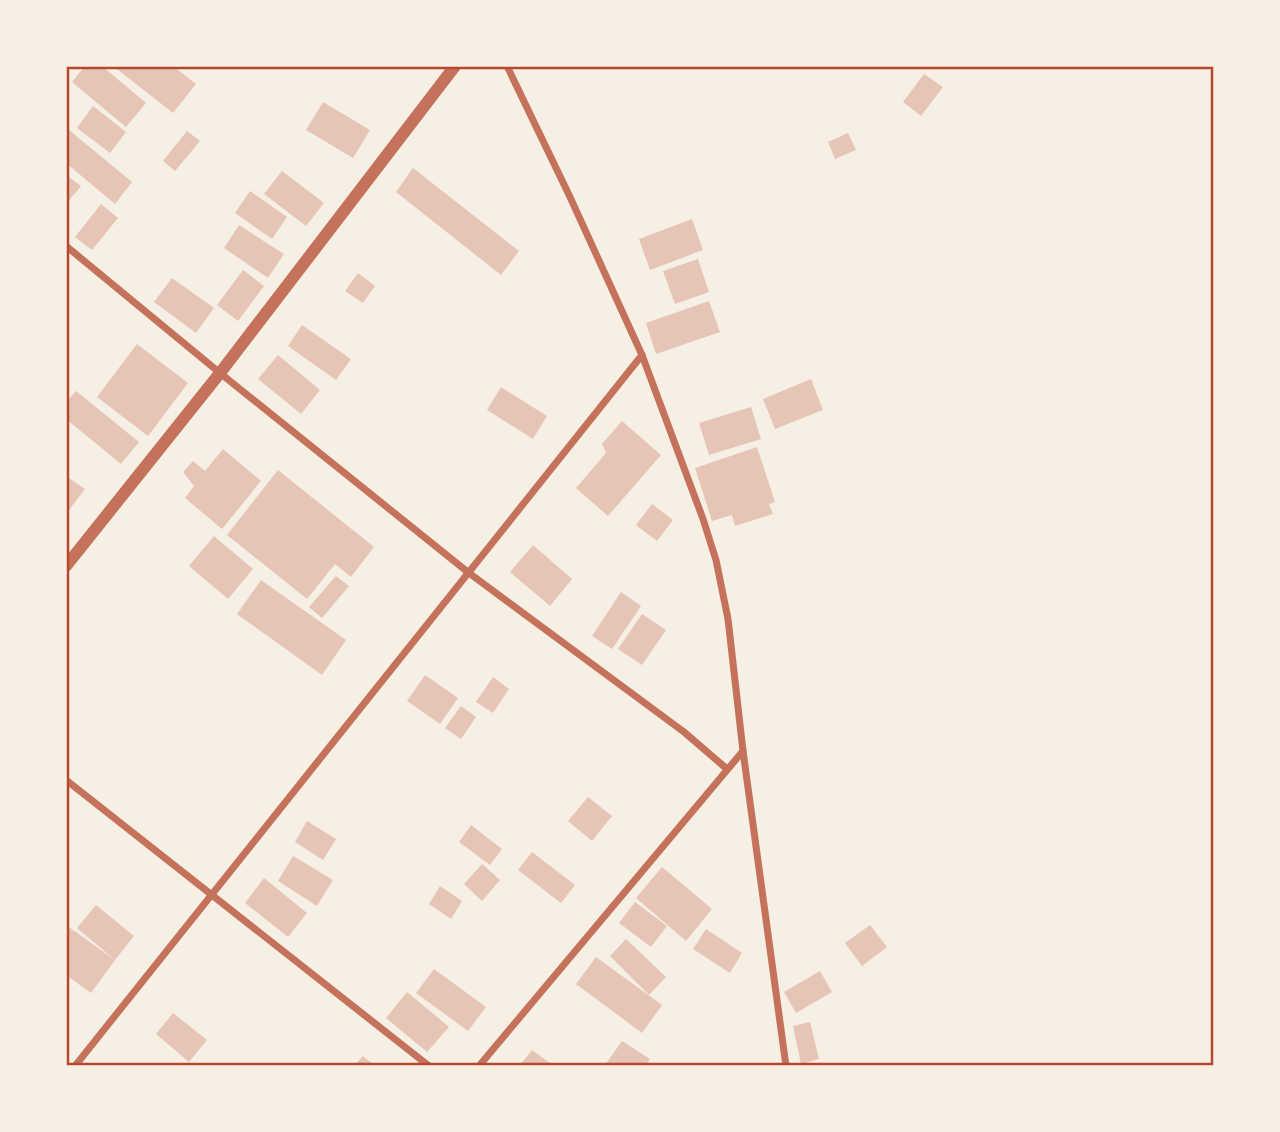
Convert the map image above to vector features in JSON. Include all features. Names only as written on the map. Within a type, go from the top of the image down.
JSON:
[{"type":"street","points":[[66,566],[220,373],[455,66]]},
{"type":"street","points":[[507,66],[642,355],[716,560],[728,619],[743,751],[786,1066]]},
{"type":"street","points":[[66,246],[469,573],[684,732],[727,769]]},
{"type":"street","points":[[75,1066],[642,355]]},
{"type":"street","points":[[479,1066],[743,751]]},
{"type":"street","points":[[66,780],[429,1066]]},
{"type":"building","points":[[85,66],[102,66],[146,103],[126,127],[72,82]]},
{"type":"building","points":[[119,66],[173,66],[196,84],[173,113],[117,69]]},
{"type":"building","points":[[924,74],[943,87],[921,116],[903,102]]},
{"type":"building","points":[[323,102],[370,130],[353,158],[306,130]]},
{"type":"building","points":[[93,106],[126,132],[110,153],[77,128]]},
{"type":"building","points":[[69,130],[132,182],[115,204],[66,163],[66,134]]},
{"type":"building","points":[[187,131],[200,141],[175,171],[163,161]]},
{"type":"building","points":[[848,133],[856,150],[835,159],[828,142]]},
{"type":"building","points":[[413,168],[519,251],[501,275],[396,192]]},
{"type":"building","points":[[282,171],[324,203],[306,226],[264,194]]},
{"type":"building","points":[[66,175],[81,186],[66,204]]},
{"type":"building","points":[[250,191],[287,217],[272,239],[235,213]]},
{"type":"building","points":[[101,204],[118,218],[92,250],[75,237]]},
{"type":"building","points":[[692,219],[703,250],[650,270],[639,239]]},
{"type":"building","points":[[239,225],[284,254],[268,278],[224,248]]},
{"type":"building","points":[[698,259],[709,292],[675,304],[663,271]]},
{"type":"building","points":[[243,270],[264,286],[238,321],[217,305]]},
{"type":"building","points":[[358,273],[375,286],[363,303],[345,291]]},
{"type":"building","points":[[172,278],[214,308],[196,333],[154,302]]},
{"type":"building","points":[[709,301],[720,332],[656,354],[646,323]]},
{"type":"building","points":[[302,325],[351,359],[336,380],[288,346]]},
{"type":"building","points":[[137,344],[188,383],[148,436],[97,397]]},
{"type":"building","points":[[278,355],[320,390],[301,414],[258,379]]},
{"type":"building","points":[[811,379],[823,410],[775,429],[763,399]]},
{"type":"building","points":[[501,387],[547,416],[533,439],[487,410]]},
{"type":"building","points":[[76,391],[139,442],[121,464],[66,419],[66,402]]},
{"type":"building","points":[[751,407],[761,439],[709,455],[699,423]]},
{"type":"building","points":[[622,421],[661,455],[608,516],[576,488],[606,453],[602,444]]},
{"type":"building","points":[[757,447],[775,502],[769,504],[773,514],[735,526],[732,515],[712,521],[695,468]]},
{"type":"building","points":[[223,449],[261,481],[222,529],[185,498],[194,486],[183,472],[193,461],[205,471]]},
{"type":"building","points":[[278,470],[374,547],[351,577],[335,564],[307,599],[227,535]]},
{"type":"building","points":[[66,476],[85,489],[66,514]]},
{"type":"building","points":[[652,504],[673,520],[657,541],[636,525]]},
{"type":"building","points":[[214,536],[253,569],[228,599],[189,566]]},
{"type":"building","points":[[533,545],[572,579],[550,606],[510,572]]},
{"type":"building","points":[[336,576],[349,586],[322,618],[309,607]]},
{"type":"building","points":[[261,580],[346,640],[322,675],[237,614]]},
{"type":"building","points":[[621,592],[641,606],[612,649],[592,636]]},
{"type":"building","points":[[642,614],[666,630],[642,665],[618,649]]},
{"type":"building","points":[[425,675],[458,698],[440,724],[407,701]]},
{"type":"building","points":[[493,677],[509,689],[493,713],[476,702]]},
{"type":"building","points":[[461,706],[476,717],[461,739],[445,728]]},
{"type":"building","points":[[588,797],[612,816],[592,841],[568,821]]},
{"type":"building","points":[[307,821],[336,839],[323,860],[295,842]]},
{"type":"building","points":[[471,825],[502,849],[490,865],[459,842]]},
{"type":"building","points":[[532,852],[575,885],[561,903],[518,870]]},
{"type":"building","points":[[293,856],[333,880],[317,906],[278,881]]},
{"type":"building","points":[[482,864],[500,880],[482,901],[464,884]]},
{"type":"building","points":[[662,867],[712,909],[686,941],[636,898]]},
{"type":"building","points":[[264,878],[307,913],[288,937],[245,903]]},
{"type":"building","points":[[440,886],[462,901],[451,919],[429,904]]},
{"type":"building","points":[[635,902],[667,926],[651,947],[619,923]]},
{"type":"building","points":[[96,905],[134,936],[115,960],[77,928]]},
{"type":"building","points":[[66,925],[115,960],[91,993],[66,975]]},
{"type":"building","points":[[870,925],[887,947],[862,966],[845,943]]},
{"type":"building","points":[[706,929],[742,953],[730,973],[693,949]]},
{"type":"building","points":[[626,939],[666,977],[649,995],[610,956]]},
{"type":"building","points":[[596,957],[662,1005],[642,1033],[576,984]]},
{"type":"building","points":[[434,969],[486,1007],[468,1031],[416,993]]},
{"type":"building","points":[[820,971],[832,992],[796,1013],[784,992]]},
{"type":"building","points":[[407,992],[449,1027],[427,1052],[386,1018]]},
{"type":"building","points":[[173,1013],[207,1040],[189,1062],[156,1034]]},
{"type":"building","points":[[810,1022],[819,1059],[801,1064],[793,1026]]},
{"type":"building","points":[[622,1041],[650,1059],[646,1065],[605,1065]]},
{"type":"building","points":[[532,1050],[553,1065],[520,1065]]},
{"type":"building","points":[[363,1056],[374,1065],[355,1065]]}]
